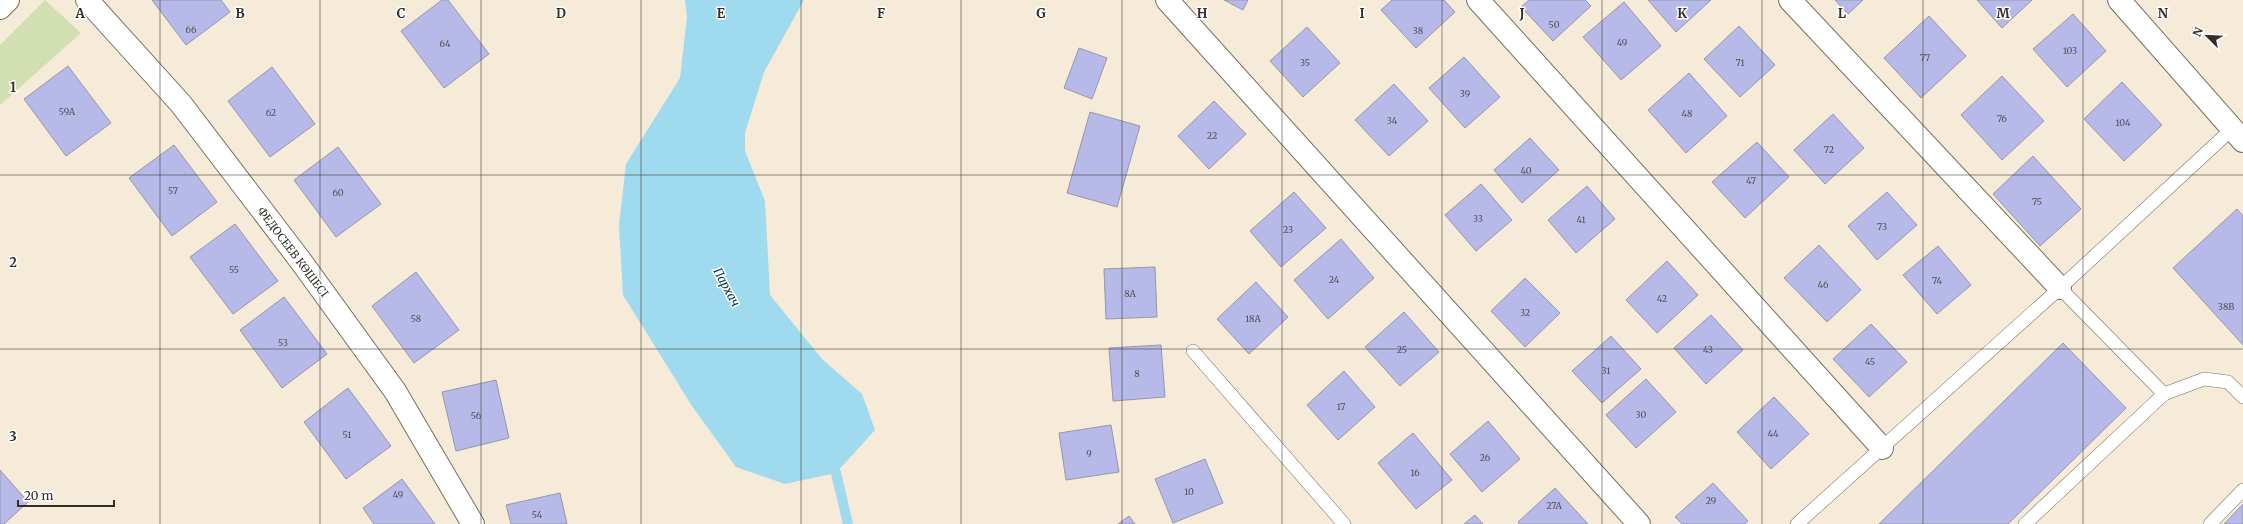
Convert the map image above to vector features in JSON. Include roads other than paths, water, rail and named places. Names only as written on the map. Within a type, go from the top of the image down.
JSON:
[{"type":"street","points":[[0,8],[8,0]]},
{"type":"street","name":"ФЕДОСЕЕВ КӨШЕСІ","points":[[87,0],[181,104],[300,260],[395,391],[473,524]]},
{"type":"street","points":[[1167,0],[1639,524]]},
{"type":"street","points":[[1478,0],[1882,448]]},
{"type":"street","points":[[1790,0],[2060,288]]},
{"type":"street","points":[[2119,0],[2237,135]]},
{"type":"lane","points":[[1797,524],[2060,288],[2237,135]]},
{"type":"lane","points":[[2060,288],[2164,394]]},
{"type":"lane","points":[[1193,351],[1344,524]]},
{"type":"lane","points":[[2025,524],[2164,394],[2204,379],[2228,382],[2243,397]]},
{"type":"lane","points":[[2210,524],[2243,490]]},
{"type":"water","points":[[685,0],[804,0],[764,72],[745,133],[745,151],[765,201],[770,295],[822,359],[862,394],[875,430],[836,473],[785,484],[736,467],[692,406],[623,295],[619,225],[626,164],[680,78],[687,17]]},
{"type":"waterway","name":"Пархач","points":[[829,461],[836,473],[848,524]]}]
